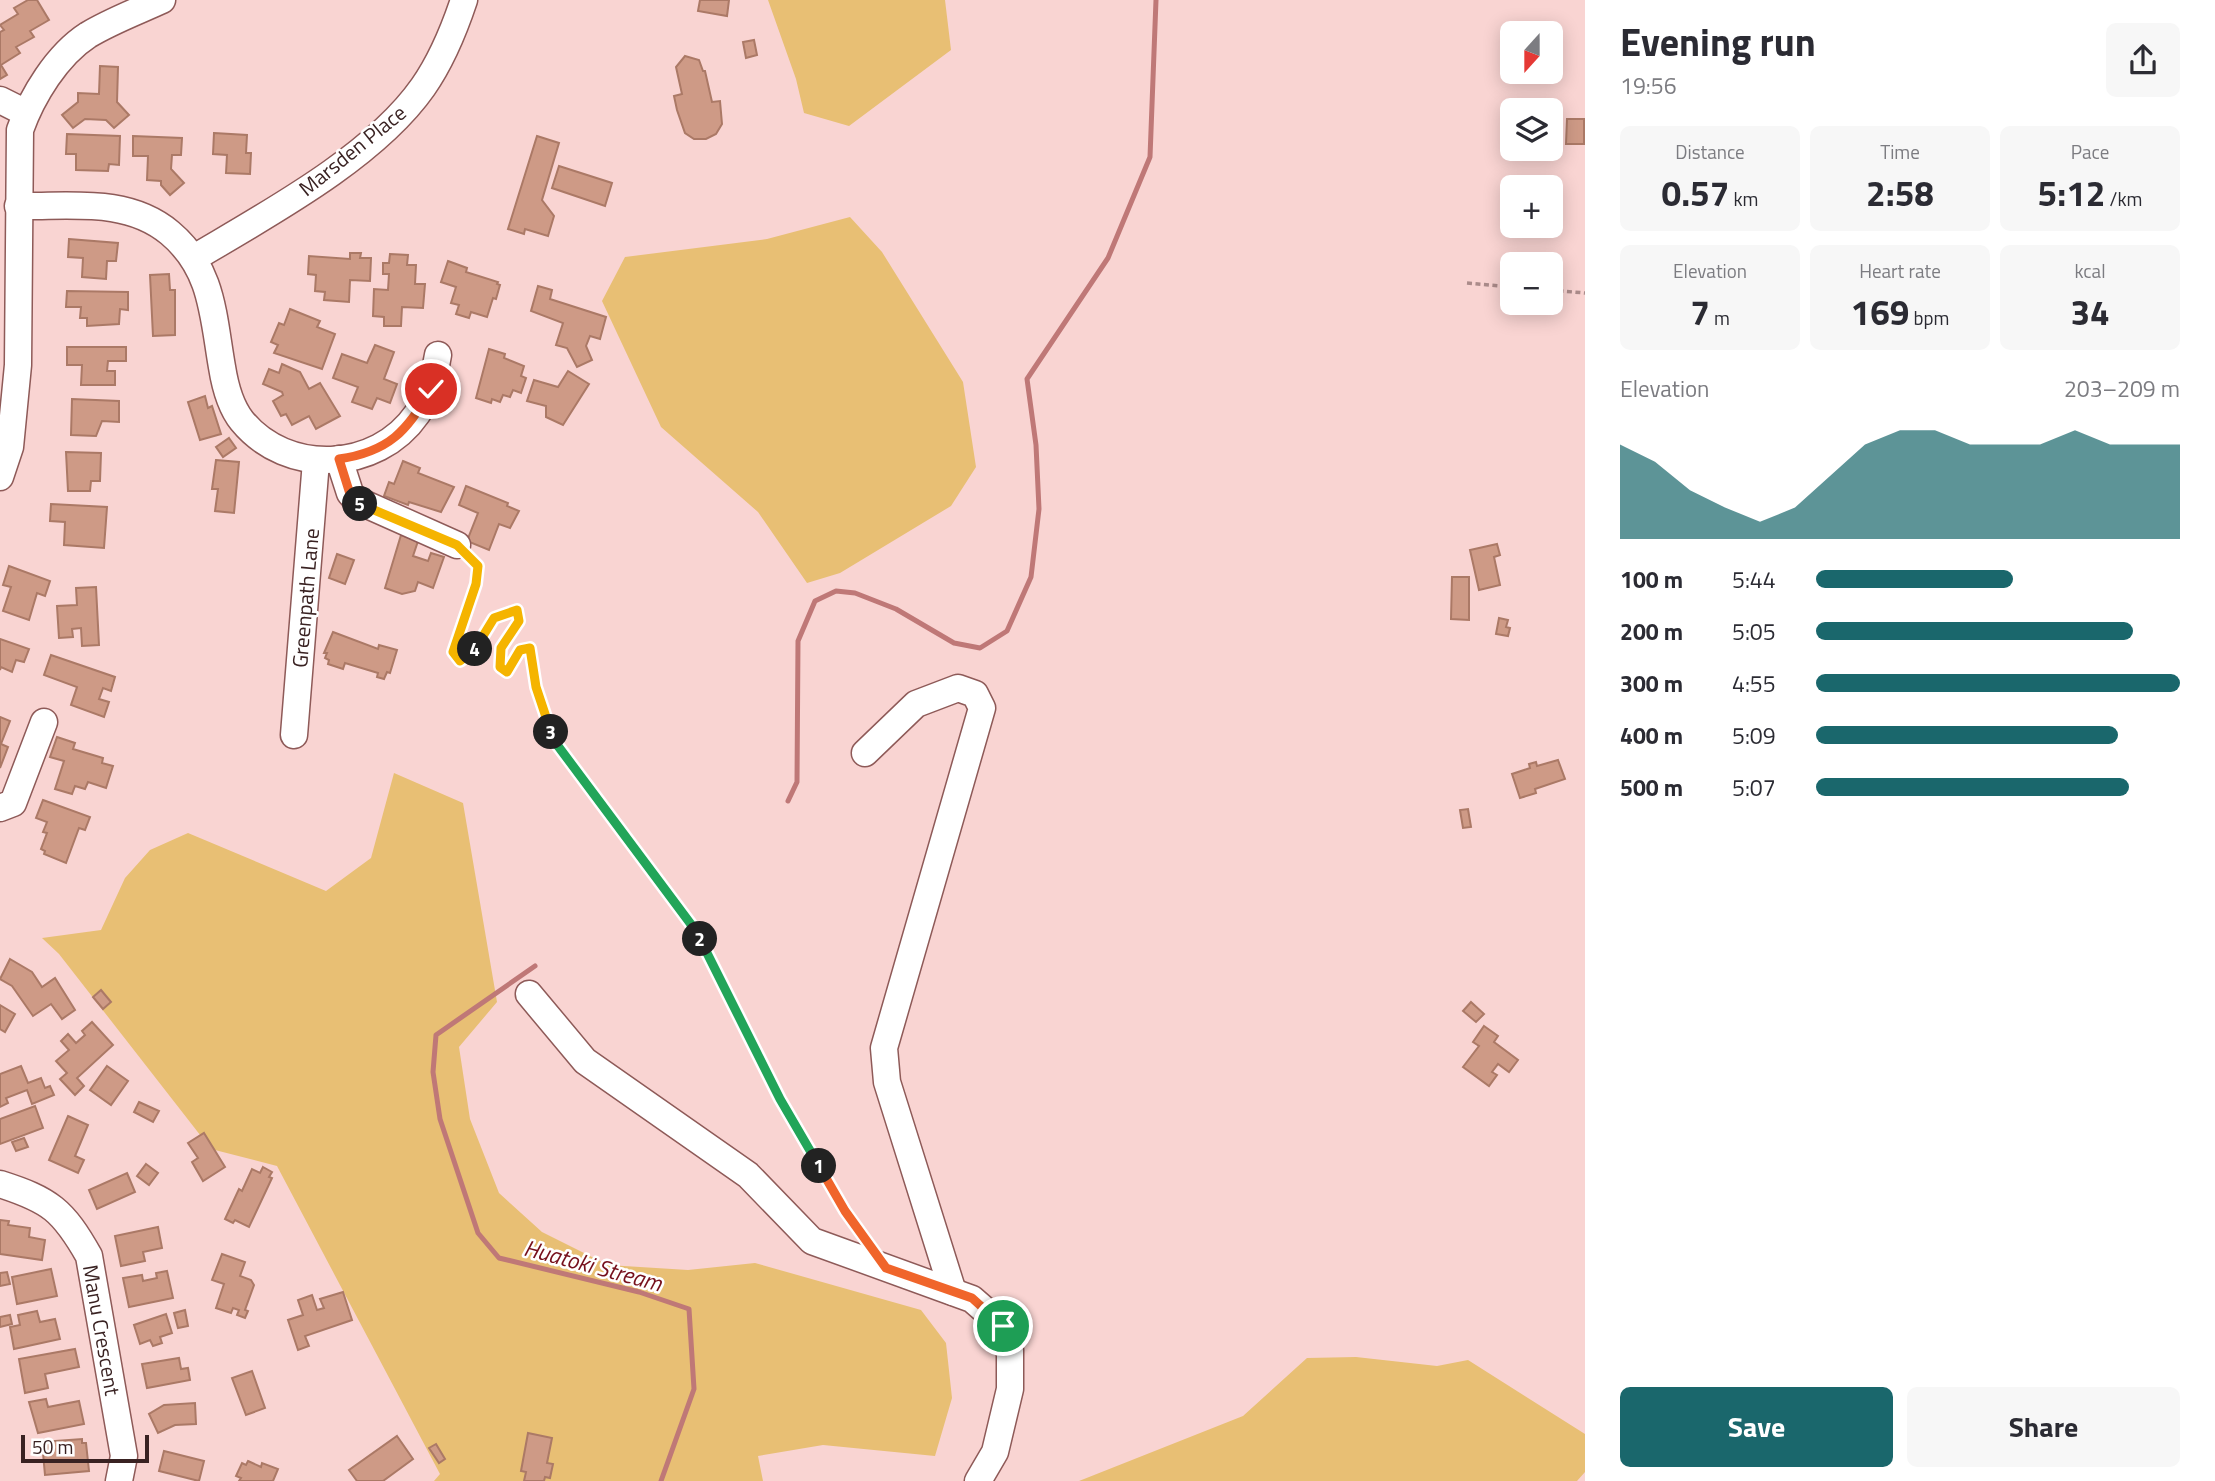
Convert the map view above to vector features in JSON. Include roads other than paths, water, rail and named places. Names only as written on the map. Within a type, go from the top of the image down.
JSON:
[{"type":"street","points":[[15,120],[55,66],[87,36],[162,0]]},
{"type":"street","name":"Marsden Place","points":[[194,258],[302,191],[388,125],[415,97],[435,68],[464,0]]},
{"type":"street","points":[[0,100],[15,120],[18,206],[18,365],[10,447],[0,477]]},
{"type":"street","points":[[18,206],[110,206],[131,211],[169,232],[194,258],[207,283],[225,387],[242,421],[277,448],[327,460],[360,456],[383,446],[398,435],[416,415],[431,389],[438,355]]},
{"type":"street","points":[[327,460],[350,494],[363,506],[457,545]]},
{"type":"street","name":"Greenpath Lane","points":[[294,735],[327,460]]},
{"type":"street","points":[[865,752],[916,704],[958,688],[975,694],[982,708],[884,1048],[887,1082],[953,1292]]},
{"type":"street","points":[[0,808],[13,803],[44,722]]},
{"type":"street","points":[[529,994],[585,1061],[748,1175],[813,1241],[972,1298],[1003,1326],[1010,1350],[1010,1389],[995,1451],[978,1481]]},
{"type":"street","name":"Manu Crescent","points":[[0,1184],[36,1195],[58,1211],[75,1231],[89,1256],[124,1456],[119,1481]]},
{"type":"waterway","points":[[788,801],[797,782],[798,641],[815,601],[836,591],[855,593],[896,609],[954,643],[980,648],[1007,631],[1031,577],[1039,509],[1036,445],[1027,379],[1108,258],[1150,157],[1156,0]]},
{"type":"waterway","name":"Huatoki Stream","points":[[535,966],[436,1035],[433,1072],[440,1119],[478,1233],[499,1258],[639,1292],[689,1309],[694,1389],[661,1481]]}]
